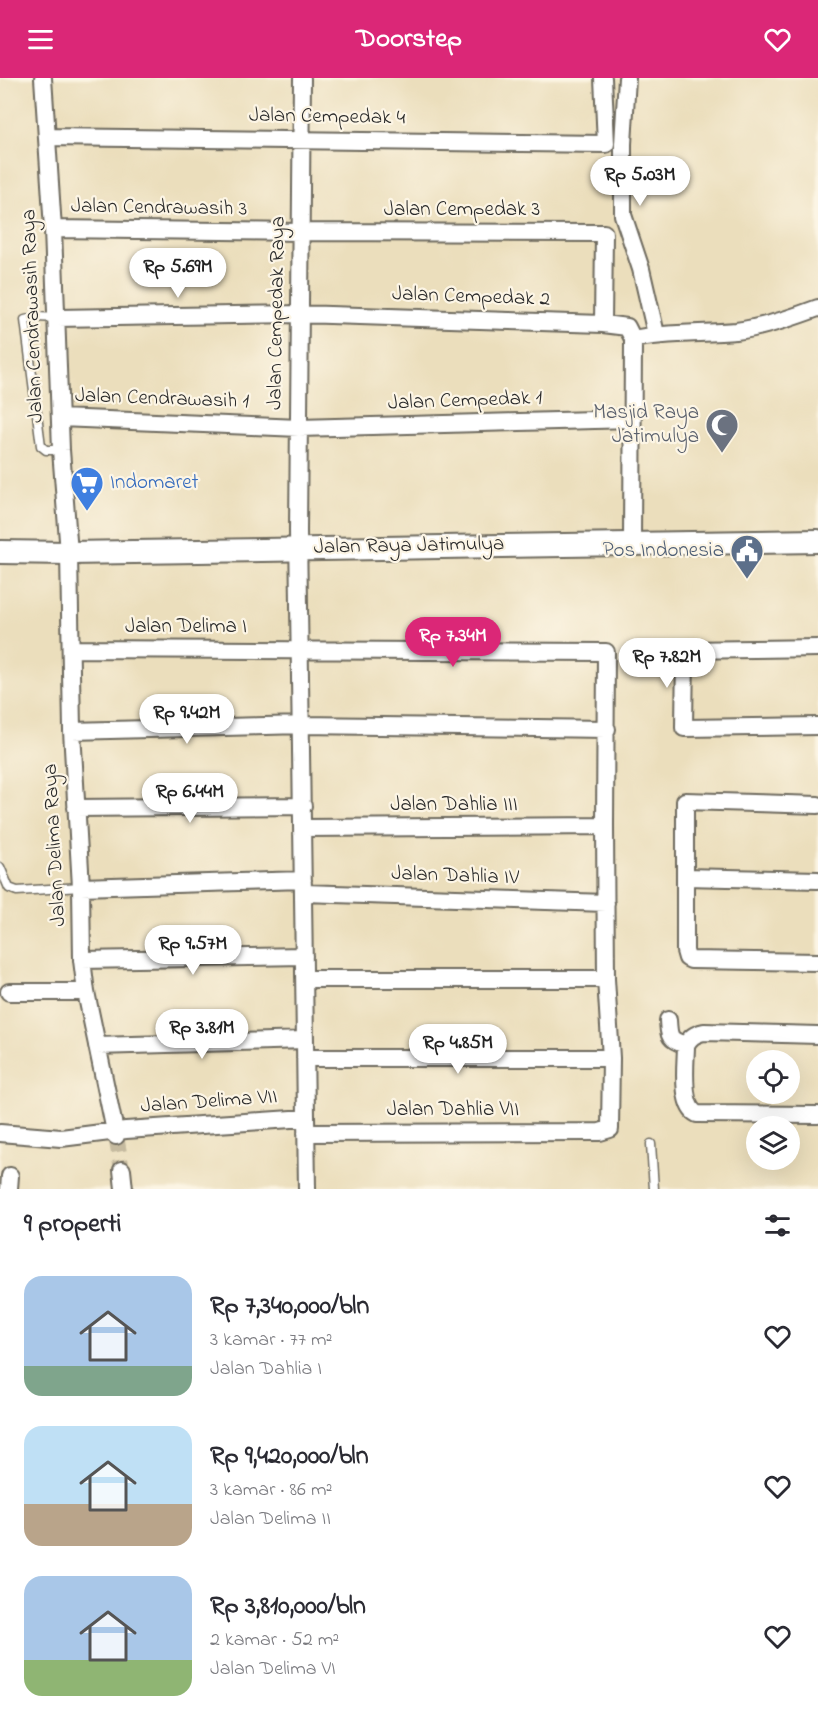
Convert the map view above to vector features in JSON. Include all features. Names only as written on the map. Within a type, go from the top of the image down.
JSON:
[{"type":"main road","name":"Jalan Raya Jatimulya","points":[[0,552],[69,553],[818,541]]},
{"type":"street","name":"Jalan Cendrawasih Raya","points":[[43,78],[53,229],[61,450],[69,553]]},
{"type":"street","name":"Jalan Cempedak Raya","points":[[302,78],[298,548],[307,1189]]},
{"type":"street","name":"Jalan Cempedak 4","points":[[48,137],[606,144],[603,78]]},
{"type":"street","points":[[627,78],[623,144],[623,215],[641,269],[656,334]]},
{"type":"street","name":"Jalan Cendrawasih 3","points":[[53,229],[301,232]]},
{"type":"street","name":"Jalan Cempedak 3","points":[[301,232],[604,233],[603,324]]},
{"type":"street","points":[[632,543],[633,339],[656,334],[739,330],[800,315],[818,308]]},
{"type":"street","name":"Jalan Cempedak 2","points":[[57,318],[300,314],[603,324],[627,327],[633,339]]},
{"type":"street","name":"Jalan Cendrawasih 1","points":[[60,418],[299,428]]},
{"type":"street","name":"Jalan Cempedak 1","points":[[299,428],[632,419]]},
{"type":"street","name":"Jalan Delima Raya","points":[[69,553],[72,731],[81,887],[82,960],[86,992],[116,1134]]},
{"type":"street","points":[[818,648],[685,650],[684,728],[818,726]]},
{"type":"street","name":"Jalan Delima I","points":[[71,649],[606,652],[607,729]]},
{"type":"street","points":[[72,731],[302,725],[607,729],[606,979],[611,1058],[305,1049],[97,1046]]},
{"type":"street","points":[[818,805],[685,801],[685,951],[687,958],[691,960],[818,962]]},
{"type":"street","points":[[76,807],[303,806]]},
{"type":"street","name":"Jalan Dahlia III","points":[[303,828],[605,826]]},
{"type":"street","points":[[686,877],[818,880]]},
{"type":"street","name":"Jalan Dahlia IV","points":[[81,887],[304,887],[606,903]]},
{"type":"street","points":[[82,960],[304,957]]},
{"type":"street","points":[[305,979],[606,979]]},
{"type":"street","points":[[9,992],[86,992]]},
{"type":"street","points":[[668,1020],[670,1036],[673,1040],[686,1045]]},
{"type":"street","points":[[818,1035],[704,1032],[689,1039],[686,1045],[686,1096],[689,1107],[697,1114],[818,1115]]},
{"type":"street","name":"Jalan Dahlia VII","points":[[306,1125],[600,1132],[610,1129],[611,1124],[611,1058]]},
{"type":"street","name":"Jalan Delima VII","points":[[0,1133],[61,1138],[306,1125]]},
{"type":"street","points":[[122,1170],[124,1189]]},
{"type":"lane","points":[[57,318],[37,317],[25,320],[41,446],[46,450],[61,450]]},
{"type":"lane","points":[[0,867],[9,888],[17,891],[81,887]]},
{"type":"lane","points":[[651,1144],[654,1189]]},
{"type":"tunnel","points":[[116,1136],[122,1170]]},
{"type":"place","name":"Masjid Raya Jatimulya","points":[[722,454]]},
{"type":"place","name":"Indomaret","points":[[87,512]]},
{"type":"place","name":"Pos Indonesia","points":[[747,580]]}]
